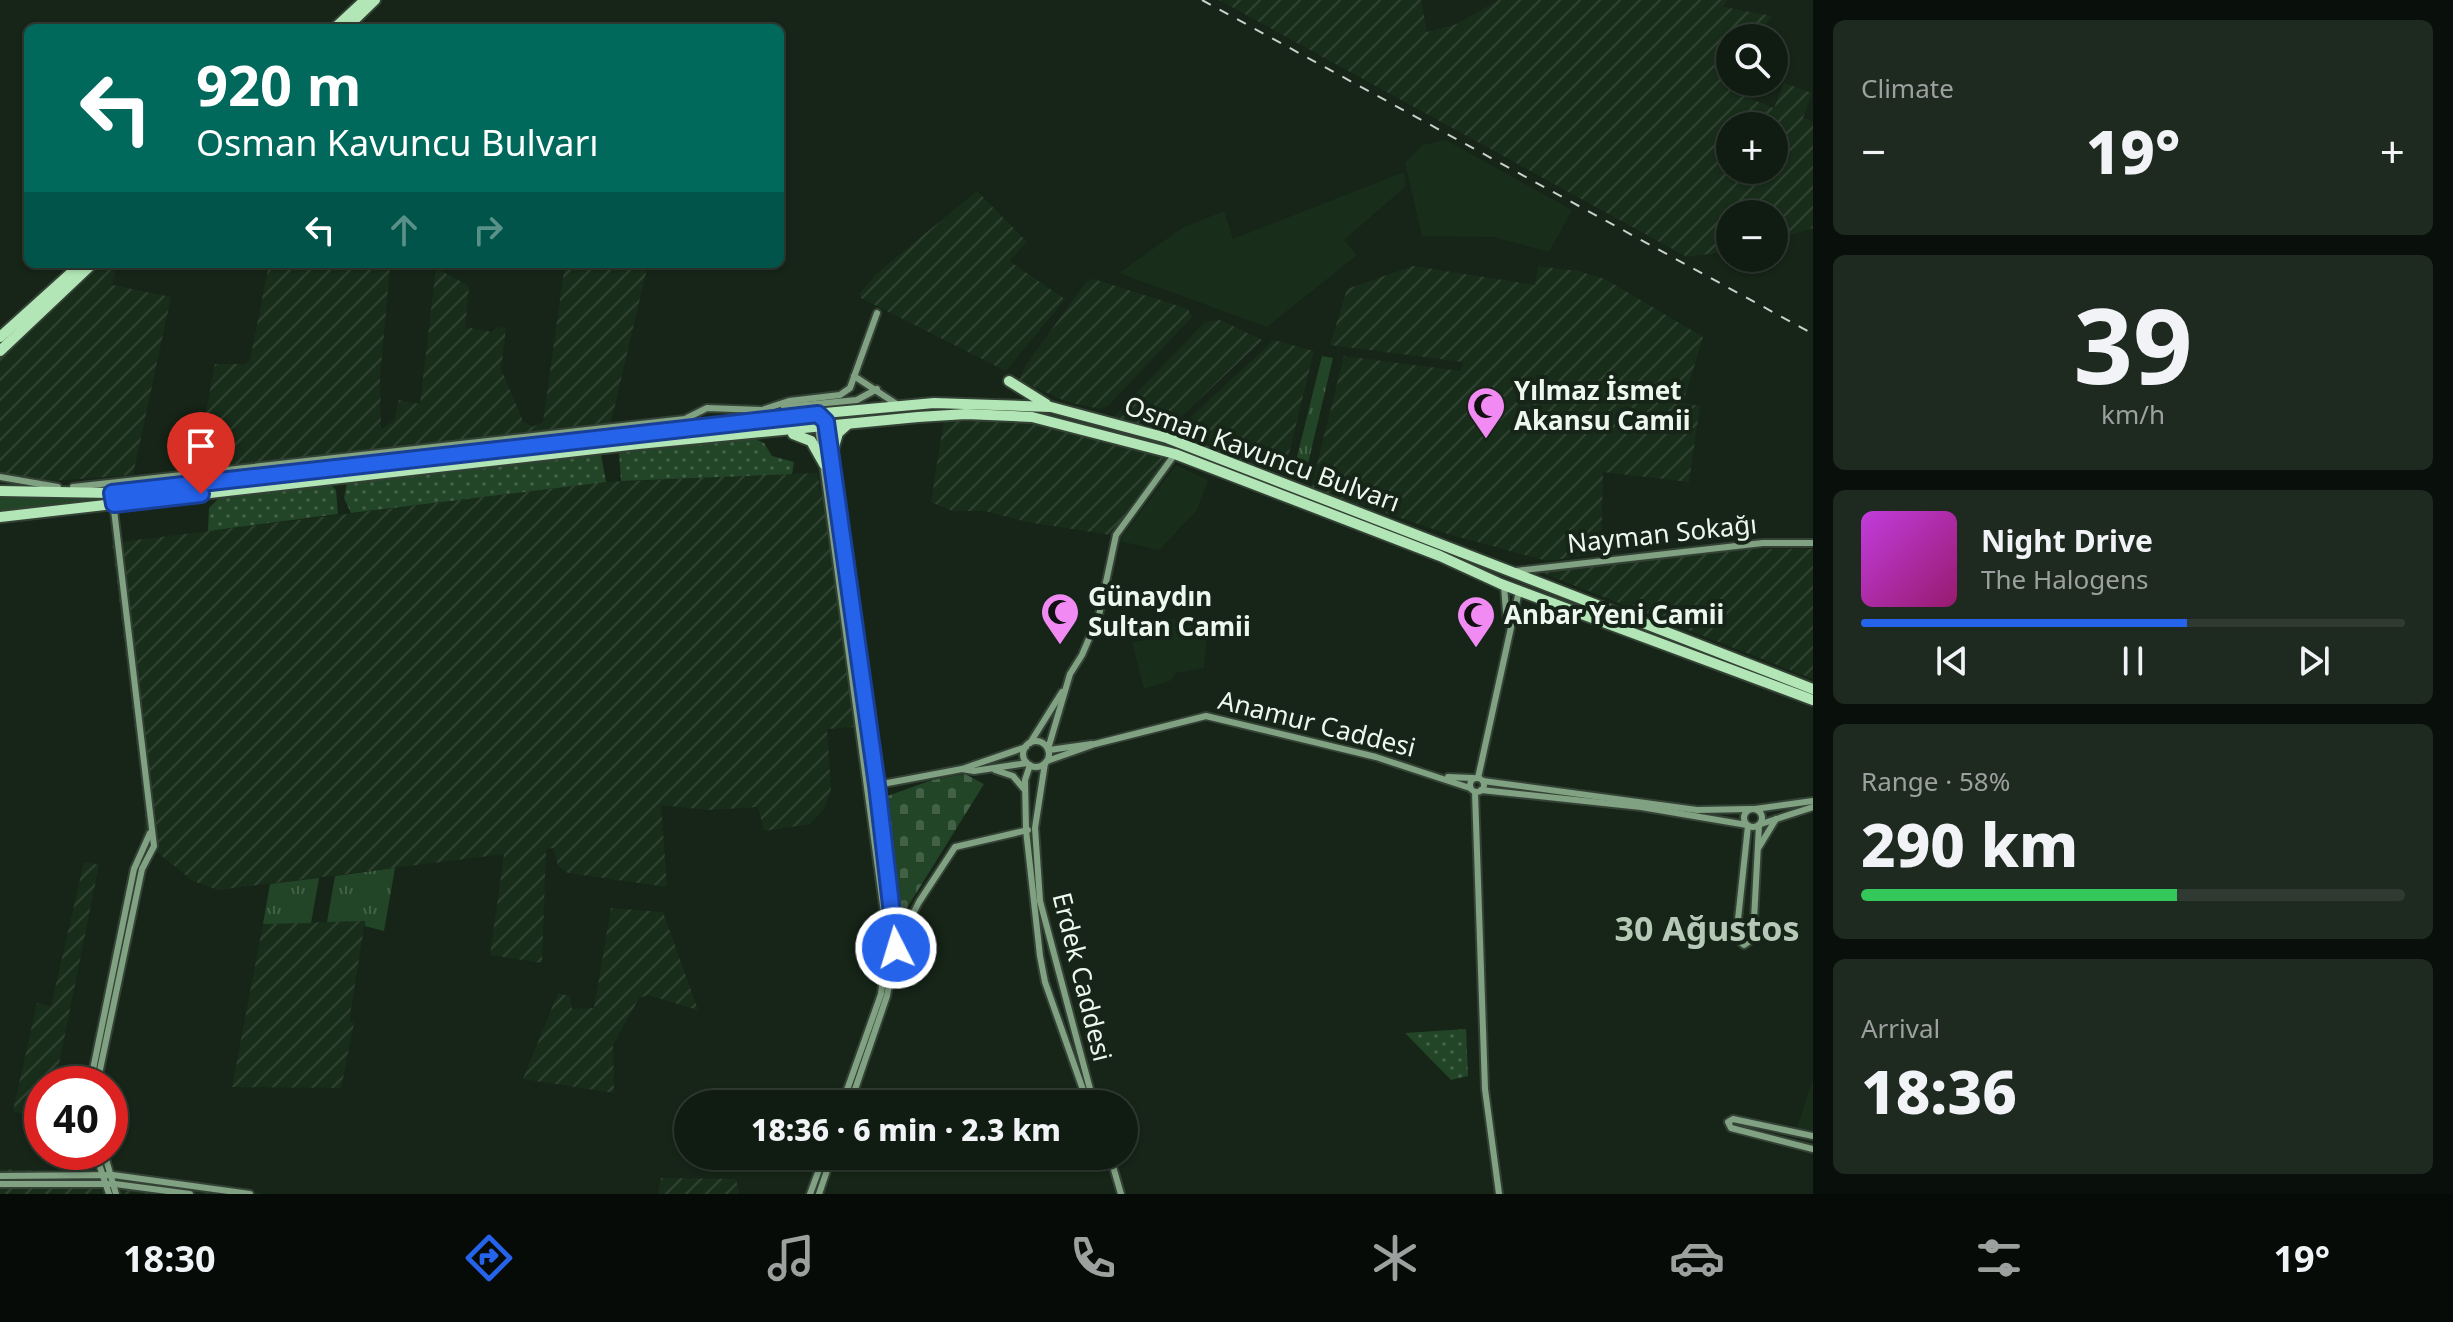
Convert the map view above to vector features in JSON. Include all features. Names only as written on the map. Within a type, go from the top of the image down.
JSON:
[{"type":"highway","points":[[339,24],[365,0]]},
{"type":"highway","points":[[350,24],[375,0]]},
{"type":"highway","points":[[0,337],[77,268]]},
{"type":"highway","points":[[0,351],[88,268]]},
{"type":"highway","points":[[1009,381],[1051,407]]},
{"type":"highway","name":"Osman Kavuncu Bulvarı","points":[[0,517],[113,498],[779,432],[820,420],[900,406],[964,402],[1051,407],[1167,438],[1813,689]]},
{"type":"highway","name":"Osman Kavuncu Bulvarı","points":[[0,491],[113,498],[145,485],[715,419],[820,420],[848,424],[966,414],[1032,417],[1175,454],[1440,556],[1504,586],[1813,700]]},
{"type":"highway","points":[[827,462],[837,434],[848,424]]},
{"type":"highway","points":[[779,432],[808,439],[827,462]]},
{"type":"highway","points":[[1175,454],[1180,451],[1223,467],[1245,467]]},
{"type":"highway","points":[[1504,586],[1517,572]]},
{"type":"highway","points":[[1517,572],[1519,591]]},
{"type":"street","points":[[773,408],[789,401],[843,394],[854,376],[877,313]]},
{"type":"street","points":[[854,376],[900,406]]},
{"type":"street","points":[[476,447],[685,419],[707,408],[751,411],[857,400],[877,389]]},
{"type":"street","points":[[874,409],[880,397],[877,389]]},
{"type":"street","points":[[715,419],[720,407]]},
{"type":"street","points":[[707,408],[715,419]]},
{"type":"street","points":[[820,420],[877,785],[896,948],[887,996],[855,1090]]},
{"type":"street","points":[[1028,764],[1024,755],[1028,745],[1066,686],[1099,615],[1116,535],[1175,454]]},
{"type":"street","points":[[827,462],[885,914],[887,962],[881,994],[847,1090]]},
{"type":"street","points":[[0,477],[61,487],[145,485]]},
{"type":"street","points":[[101,1066],[142,869],[154,846],[150,833],[113,498]]},
{"type":"street","name":"Nayman Sokağı","points":[[1517,572],[1763,543],[1813,543]]},
{"type":"street","points":[[1504,586],[1507,632]]},
{"type":"street","points":[[1499,1194],[1485,1089],[1476,790],[1507,632],[1519,591]]},
{"type":"street","points":[[1046,762],[1066,686]]},
{"type":"street","name":"Anamur Caddesi","points":[[1095,744],[1187,718],[1213,717],[1312,740],[1437,775]]},
{"type":"street","points":[[877,785],[962,769],[1028,745],[1041,743],[1048,750]]},
{"type":"street","points":[[1048,750],[1095,744]]},
{"type":"street","points":[[962,769],[1046,762],[1095,744]]},
{"type":"street","name":"Erdek Caddesi","points":[[1046,762],[1035,828],[1040,901],[1090,1090]]},
{"type":"street","name":"Erdek Caddesi","points":[[1028,764],[1024,789],[1031,898],[1045,982],[1083,1090]]},
{"type":"street","points":[[988,769],[1013,776],[1024,789]]},
{"type":"street","points":[[1437,775],[1686,809],[1752,809],[1813,801]]},
{"type":"street","points":[[1437,775],[1476,790],[1637,806],[1745,825],[1760,824],[1813,807]]},
{"type":"street","points":[[1476,790],[1478,779]]},
{"type":"street","points":[[1752,809],[1762,815],[1753,939],[1744,945],[1736,938],[1744,816],[1752,809]]},
{"type":"street","points":[[1758,850],[1777,818]]},
{"type":"street","points":[[896,948],[919,902],[955,847],[1035,828]]},
{"type":"street","points":[[94,1066],[134,869],[150,833]]},
{"type":"street","points":[[885,914],[894,920]]},
{"type":"street","points":[[1813,1136],[1733,1119],[1728,1122],[1731,1128],[1813,1149]]},
{"type":"street","points":[[100,1170],[109,1194]]},
{"type":"street","points":[[111,1170],[116,1194]]},
{"type":"street","points":[[810,1194],[819,1170]]},
{"type":"street","points":[[819,1194],[827,1170]]},
{"type":"street","points":[[1114,1170],[1121,1194]]},
{"type":"street","points":[[0,1176],[113,1175],[250,1194]]},
{"type":"street","points":[[0,1184],[107,1183],[190,1194]]},
{"type":"shaded area","points":[[1219,0],[1421,0],[1427,32],[1457,24],[1499,0],[1727,0],[1723,7],[1772,16],[1767,24],[1716,24],[1716,96],[1744,96],[1774,108],[1779,96],[1788,96],[1788,84],[1812,93],[1803,118],[1813,122],[1813,228],[1788,236],[1788,200],[1716,200],[1716,253],[1687,257]]},
{"type":"shaded area","points":[[1446,140],[1572,210],[1549,252],[1494,237],[1422,236],[1405,163],[1422,145]]},
{"type":"shaded area","points":[[1404,172],[1406,186],[1344,240],[1357,255],[1267,327],[1119,273],[1182,228],[1224,211],[1233,239]]},
{"type":"shaded area","points":[[977,191],[1027,242],[1009,261],[1065,299],[1006,371],[861,298],[859,294],[876,274]]},
{"type":"shaded area","points":[[1413,266],[1535,285],[1538,266],[1578,271],[1605,279],[1703,337],[1683,403],[1700,406],[1689,482],[1603,472],[1601,553],[1547,561],[1448,534],[1311,488],[1344,356],[1461,371],[1463,362],[1330,345],[1347,289]]},
{"type":"shaded area","points":[[91,268],[116,268],[112,285],[171,297],[133,475],[52,481],[0,473],[0,351]]},
{"type":"shaded area","points":[[268,268],[390,268],[380,378],[381,429],[394,421],[399,400],[420,404],[436,268],[469,286],[465,327],[492,332],[497,327],[506,328],[501,369],[523,421],[532,427],[543,422],[564,268],[647,268],[611,422],[195,470],[215,364],[245,364],[250,360]]},
{"type":"shaded area","points":[[1094,279],[1188,309],[1192,317],[1109,405],[1101,409],[1067,402],[1019,380],[1026,365],[1086,282]]},
{"type":"shaded area","points":[[1220,320],[1262,340],[1164,433],[1111,419],[1205,322]]},
{"type":"shaded area","points":[[1274,340],[1314,351],[1284,474],[1170,436]]},
{"type":"shaded area","points":[[944,419],[1050,425],[1164,456],[1166,463],[1111,535],[1027,522],[985,511],[952,511],[931,502]]},
{"type":"shaded area","points":[[1176,465],[1208,480],[1197,510],[1159,550],[1119,541]]},
{"type":"shaded area","points":[[817,473],[833,547],[856,727],[827,729],[831,789],[824,809],[810,824],[764,831],[758,807],[708,810],[661,805],[667,887],[568,873],[558,865],[553,848],[546,849],[542,963],[490,955],[504,854],[218,890],[193,881],[143,841],[145,812],[112,543],[606,482]]},
{"type":"shaded area","points":[[1753,549],[1813,549],[1813,679],[1545,574],[1548,566],[1655,560]]},
{"type":"shaded area","points":[[1163,618],[1208,621],[1204,668],[1176,673],[1170,681],[1144,689],[1132,642],[1165,637]]},
{"type":"shaded area","points":[[84,862],[99,865],[59,1066],[24,1066],[24,1114],[13,1111],[37,1003],[51,1006]]},
{"type":"shaded area","points":[[611,908],[663,912],[698,1010],[648,995],[639,998],[613,1045],[614,1093],[523,1079],[558,993],[570,996],[572,1009],[594,1008]]},
{"type":"shaded area","points":[[365,921],[349,1021],[354,1023],[341,1088],[232,1087],[263,924]]},
{"type":"shaded area","points":[[1813,1079],[1813,1132],[1798,1129],[1798,1125]]},
{"type":"shaded area","points":[[0,1169],[146,1175],[266,1194],[0,1194]]},
{"type":"shaded area","points":[[661,1178],[736,1179],[739,1194],[658,1194]]},
{"type":"green space","points":[[1322,356],[1333,358],[1306,472],[1294,469]]},
{"type":"green space","points":[[755,439],[764,443],[772,456],[794,462],[792,474],[621,481],[619,453]]},
{"type":"green space","points":[[601,455],[606,482],[351,513],[344,498],[347,483]]},
{"type":"green space","points":[[330,484],[336,490],[338,514],[208,531],[209,508],[219,498]]},
{"type":"green space","points":[[204,486],[205,490],[0,513],[0,495],[70,499]]},
{"type":"green space","points":[[965,774],[984,784],[905,911],[900,913],[882,798],[932,780]]},
{"type":"green space","points":[[395,868],[384,931],[365,926],[365,921],[327,922],[335,876]]},
{"type":"green space","points":[[319,878],[311,923],[263,924],[270,884]]},
{"type":"green space","points":[[1466,1029],[1468,1076],[1451,1080],[1405,1033]]},
{"type":"railway","points":[[1202,0],[1813,334]]},
{"type":"place","name":"Yılmaz İsmet Akansu Camii","points":[[1486,440]]},
{"type":"place","name":"Günaydın Sultan Camii","points":[[1060,646]]},
{"type":"place","name":"Anbar Yeni Camii","points":[[1476,649]]},
{"type":"district","name":"30 Ağustos","points":[[1707,929]]},
{"type":"route","points":[[201,494],[114,504],[112,493],[715,423],[818,414],[823,417],[877,785],[896,948]]}]
